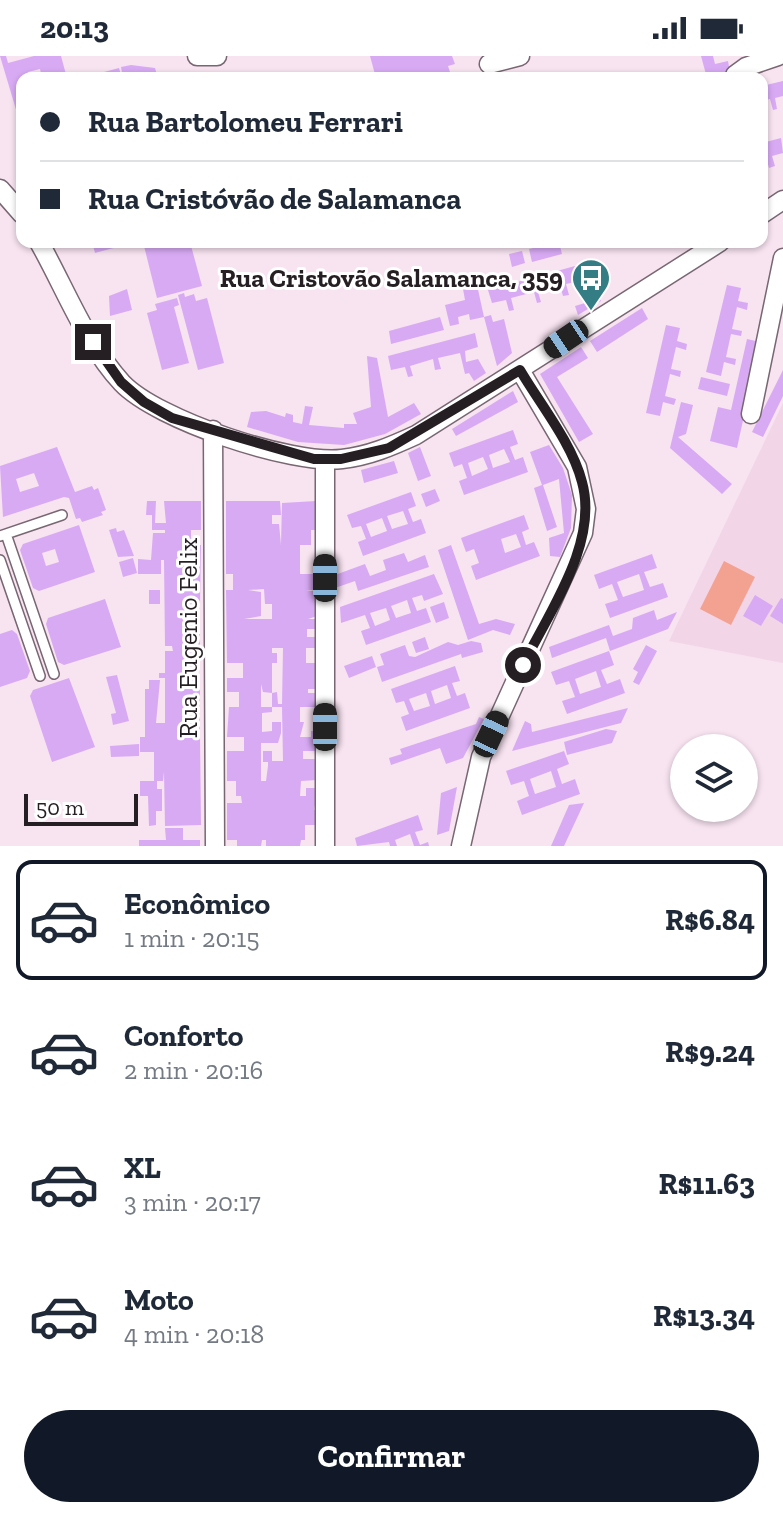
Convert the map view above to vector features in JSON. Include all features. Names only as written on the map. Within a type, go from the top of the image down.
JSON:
[{"type":"street","points":[[197,56],[217,56]]},
{"type":"street","points":[[490,66],[520,56]]},
{"type":"street","points":[[739,72],[778,56]]},
{"type":"street","points":[[0,189],[16,207]]},
{"type":"street","points":[[42,248],[93,342],[121,382],[144,402],[172,418],[296,455],[325,460],[366,455],[389,448],[520,370],[711,248]]},
{"type":"street","points":[[751,414],[783,258]]},
{"type":"street","points":[[461,846],[472,782],[481,757],[583,533],[586,509],[577,467],[520,370]]},
{"type":"street","name":"Rua Eugenio Felix","points":[[213,430],[215,846]]},
{"type":"street","points":[[325,460],[325,846]]},
{"type":"lane","points":[[54,674],[3,535],[62,515]]},
{"type":"lane","points":[[0,560],[40,676]]},
{"type":"lane","points":[[18,613],[32,609]]},
{"type":"shaded area","points":[[783,403],[783,663],[669,641]]},
{"type":"shaded area","points":[[724,561],[755,577],[731,625],[700,609]]},
{"type":"building","points":[[0,56],[6,56],[8,63],[34,56],[61,56],[65,72],[41,72],[40,69],[16,72],[16,110]]},
{"type":"building","points":[[370,56],[452,56],[455,64],[448,66],[450,72],[374,72]]},
{"type":"building","points":[[701,56],[713,56],[715,64],[728,61],[730,72],[705,72]]},
{"type":"building","points":[[121,67],[155,68],[156,72],[122,72]]},
{"type":"building","points":[[783,81],[783,96],[775,98],[777,109],[773,110],[768,100],[768,85]]},
{"type":"building","points":[[781,138],[783,153],[772,156],[775,166],[769,168],[768,164],[768,141]]},
{"type":"building","points":[[94,248],[114,248],[95,253]]},
{"type":"building","points":[[144,248],[192,248],[202,286],[157,298]]},
{"type":"building","points":[[560,248],[562,254],[532,262],[529,249]]},
{"type":"building","points":[[522,251],[525,263],[512,267],[509,254]]},
{"type":"building","points":[[575,266],[579,281],[566,284],[569,295],[563,296],[560,286],[538,292],[541,302],[537,303],[534,292],[511,298],[514,310],[509,311],[506,300],[492,303],[488,290]]},
{"type":"building","points":[[594,281],[601,301],[578,315],[575,306],[585,303],[582,285]]},
{"type":"building","points":[[477,285],[484,317],[470,320],[469,314],[458,317],[459,324],[450,326],[445,305],[465,300],[463,289]]},
{"type":"building","points":[[727,285],[741,288],[738,301],[748,303],[747,310],[737,307],[732,329],[742,331],[741,336],[731,334],[726,357],[736,359],[735,365],[724,362],[721,376],[706,372]]},
{"type":"building","points":[[127,289],[132,310],[110,316],[109,296]]},
{"type":"building","points":[[184,293],[185,297],[194,294],[196,301],[207,298],[224,363],[198,370],[178,295]]},
{"type":"building","points":[[177,298],[179,305],[174,307],[189,363],[162,370],[147,313],[157,310],[155,304]]},
{"type":"building","points":[[642,308],[648,319],[597,352],[590,341]]},
{"type":"building","points":[[491,315],[493,322],[504,319],[512,353],[497,366],[484,317]]},
{"type":"building","points":[[440,317],[444,330],[391,344],[389,331]]},
{"type":"building","points":[[666,325],[680,328],[677,341],[687,344],[686,350],[676,347],[671,369],[681,371],[680,377],[670,374],[665,396],[676,399],[674,405],[663,402],[660,416],[646,413]]},
{"type":"building","points":[[475,333],[478,347],[465,351],[466,362],[478,359],[486,373],[474,381],[469,373],[465,374],[460,353],[438,358],[441,369],[435,370],[433,359],[410,366],[413,376],[408,377],[405,367],[391,370],[388,356]]},
{"type":"building","points":[[747,339],[760,342],[737,448],[710,441],[718,407],[731,410]]},
{"type":"building","points":[[581,347],[588,358],[557,377],[593,434],[579,442],[540,374]]},
{"type":"building","points":[[367,356],[377,358],[388,417],[414,403],[421,414],[385,434],[344,445],[298,442],[247,427],[251,412],[266,411],[285,417],[286,413],[293,415],[293,422],[302,424],[305,406],[313,407],[309,425],[344,428],[344,424],[357,424],[353,413],[371,407]]},
{"type":"building","points":[[783,370],[783,396],[763,437],[752,432]]},
{"type":"building","points":[[701,377],[730,384],[727,396],[698,389]]},
{"type":"building","points":[[513,391],[518,402],[456,436],[452,429]]},
{"type":"building","points":[[681,402],[693,405],[686,434],[678,437],[732,484],[722,494],[670,448]]},
{"type":"building","points":[[513,430],[518,444],[510,447],[515,460],[523,457],[528,472],[464,495],[459,481],[467,478],[462,464],[454,467],[449,453]],"holes":[[[504,449],[510,462],[493,468],[489,455]],[[483,457],[488,469],[472,476],[468,463]]]},
{"type":"building","points":[[549,445],[563,468],[572,495],[571,528],[560,557],[550,556],[549,538],[564,533],[559,479],[543,485],[557,527],[547,531],[534,488],[542,485],[530,452]]},
{"type":"building","points":[[57,447],[75,492],[92,486],[94,490],[98,488],[106,510],[101,512],[103,515],[82,522],[80,518],[76,519],[69,498],[64,497],[3,517],[0,466]],"holes":[[[34,473],[39,486],[20,492],[16,479]]]},
{"type":"building","points":[[420,447],[431,476],[418,481],[408,453]]},
{"type":"building","points":[[394,461],[398,473],[364,483],[361,470]]},
{"type":"building","points":[[435,489],[440,501],[426,507],[421,494]]},
{"type":"building","points":[[411,492],[416,506],[408,509],[413,522],[421,519],[426,533],[363,556],[358,542],[366,539],[361,526],[352,528],[347,515]],"holes":[[[403,511],[408,524],[392,529],[387,516]],[[382,518],[387,531],[371,537],[366,524]]]},
{"type":"building","points":[[147,501],[156,501],[155,523],[166,523],[164,501],[201,501],[201,530],[191,530],[191,545],[201,545],[200,604],[188,604],[188,619],[199,619],[200,630],[190,630],[189,634],[200,634],[200,648],[186,645],[185,648],[190,648],[193,678],[200,678],[200,733],[183,733],[183,737],[200,737],[201,825],[165,826],[164,772],[163,781],[157,781],[157,789],[162,789],[162,811],[156,811],[156,825],[149,826],[148,796],[140,796],[140,781],[154,781],[154,752],[140,752],[140,737],[145,737],[145,689],[149,689],[149,680],[160,680],[156,723],[165,723],[165,678],[159,678],[159,673],[165,673],[165,651],[173,651],[172,646],[165,646],[164,560],[161,560],[161,574],[138,574],[138,559],[151,560],[153,533],[165,533],[165,530],[152,530],[152,515],[146,515]]},
{"type":"building","points":[[226,501],[280,501],[281,515],[272,515],[272,524],[279,524],[281,545],[282,503],[316,501],[316,530],[311,530],[311,545],[300,545],[300,574],[317,574],[317,589],[306,591],[317,591],[317,616],[308,619],[317,619],[317,629],[307,629],[307,637],[317,637],[317,648],[306,648],[306,663],[319,663],[317,689],[308,689],[308,693],[317,693],[317,707],[300,707],[300,722],[304,722],[300,737],[311,737],[311,731],[317,731],[317,751],[303,751],[303,759],[317,759],[317,780],[301,781],[300,796],[306,796],[306,788],[318,788],[314,810],[318,810],[318,825],[305,825],[305,840],[301,840],[300,846],[266,846],[266,840],[262,840],[261,846],[237,846],[237,840],[227,840],[227,803],[242,803],[241,796],[236,796],[236,781],[227,781],[227,751],[244,751],[244,737],[227,737],[229,707],[239,707],[239,692],[227,692],[227,678],[243,678],[243,663],[227,663],[226,590],[233,590],[233,574],[226,574]],"holes":[[[264,589],[265,604],[272,604],[272,619],[244,619],[261,616],[261,592],[248,590]],[[272,648],[283,648],[282,704],[278,704],[277,692],[272,693],[272,663],[277,663],[277,653],[272,653]],[[261,684],[263,692],[272,693],[272,707],[261,707]],[[272,707],[282,707],[283,761],[272,761],[272,751],[263,751],[263,762],[268,762],[268,766],[266,781],[261,781],[261,743],[278,743],[281,733],[281,722],[272,722],[272,731],[262,732],[262,713],[272,712]]]},
{"type":"building","points":[[524,515],[529,529],[522,532],[526,545],[534,542],[540,556],[476,580],[471,566],[479,563],[474,549],[466,552],[461,538]],"holes":[[[516,534],[521,547],[505,553],[501,539]]]},
{"type":"building","points":[[79,525],[95,572],[39,591],[33,588],[20,550],[23,544]],"holes":[[[55,549],[59,562],[46,566],[42,553]]]},
{"type":"building","points":[[116,528],[117,532],[124,530],[134,556],[118,557],[109,530]]},
{"type":"building","points":[[451,545],[479,624],[496,619],[515,624],[510,635],[493,630],[468,640],[438,550]]},
{"type":"building","points":[[404,553],[408,562],[425,555],[429,567],[358,591],[355,581],[335,588],[335,575],[365,564],[370,576],[386,570],[383,560]]},
{"type":"building","points":[[652,554],[657,568],[644,572],[650,587],[663,583],[668,597],[610,618],[605,604],[618,600],[612,584],[599,589],[594,575]],"holes":[[[639,574],[644,590],[623,597],[617,582]]]},
{"type":"building","points":[[133,558],[137,573],[123,577],[119,562]]},
{"type":"building","points":[[434,574],[443,594],[424,601],[422,595],[412,598],[417,611],[426,608],[431,622],[366,645],[361,631],[370,628],[365,615],[341,623],[340,607]],"holes":[[[407,600],[411,613],[396,618],[391,606]],[[386,608],[390,620],[375,626],[370,613]]]},
{"type":"building","points":[[149,590],[160,590],[160,604],[149,604]]},
{"type":"building","points":[[755,595],[773,606],[761,626],[743,616]]},
{"type":"building","points":[[105,599],[121,647],[64,665],[58,662],[46,624],[48,618]]},
{"type":"building","points":[[783,599],[783,624],[770,616]]},
{"type":"building","points":[[444,602],[449,618],[436,623],[430,607]]},
{"type":"building","points":[[654,610],[657,620],[677,612],[668,629],[610,651],[606,638],[552,658],[549,647],[609,625],[613,636],[632,629],[633,618]]},
{"type":"building","points":[[12,630],[17,634],[30,671],[27,678],[0,687],[0,634]]},
{"type":"building","points":[[425,637],[429,649],[416,653],[412,642]]},
{"type":"building","points":[[471,641],[481,643],[483,652],[462,658],[461,654],[382,682],[377,667],[384,665],[380,654],[405,645],[409,656],[415,657],[448,642],[458,645]]},
{"type":"building","points":[[646,645],[657,651],[639,685],[633,682],[638,672],[633,669]]},
{"type":"building","points":[[609,651],[614,665],[601,670],[607,684],[620,679],[625,693],[567,714],[562,701],[575,697],[569,681],[556,685],[551,672]],"holes":[[[596,671],[601,687],[580,694],[575,679]]]},
{"type":"building","points":[[372,656],[376,667],[349,678],[344,666]]},
{"type":"building","points":[[455,666],[460,681],[452,683],[457,696],[465,693],[470,708],[406,731],[401,717],[409,714],[404,701],[396,703],[391,689]],"holes":[[[447,685],[451,698],[435,704],[431,691]],[[426,693],[430,706],[414,711],[409,699]]]},
{"type":"building","points":[[117,675],[129,721],[113,725],[111,714],[116,713],[106,677]]},
{"type":"building","points":[[69,678],[95,747],[52,762],[30,696],[33,690]]},
{"type":"building","points":[[628,708],[621,723],[512,751],[525,721],[531,724],[532,732]]},
{"type":"building","points":[[479,717],[484,719],[463,758],[446,764],[440,748],[391,765],[389,758],[402,754],[400,749],[476,724]]},
{"type":"building","points":[[606,729],[617,731],[612,743],[567,755],[564,742]]},
{"type":"building","points":[[139,744],[139,756],[111,757],[110,746]]},
{"type":"building","points":[[564,751],[569,764],[557,769],[562,784],[575,779],[580,794],[522,815],[517,801],[529,796],[524,781],[511,785],[506,771]],"holes":[[[551,771],[556,787],[535,794],[530,779]]]},
{"type":"building","points":[[457,787],[449,831],[437,835],[441,793]]},
{"type":"building","points":[[584,803],[564,846],[551,846],[569,805]]},
{"type":"building","points":[[418,815],[423,830],[415,832],[420,845],[428,842],[429,846],[414,846],[410,834],[395,840],[397,846],[390,846],[389,842],[357,846],[355,838]]},
{"type":"building","points":[[165,828],[183,828],[183,840],[200,840],[200,846],[139,846],[139,840],[166,840]]},
{"type":"place","name":"Rua Cristovão Salamanca, 359","points":[[591,312]]},
{"type":"route","points":[[93,342],[121,382],[144,402],[172,418],[314,459],[341,459],[389,448],[416,435],[520,370],[577,467],[586,509],[583,533],[575,557],[523,665]]}]
